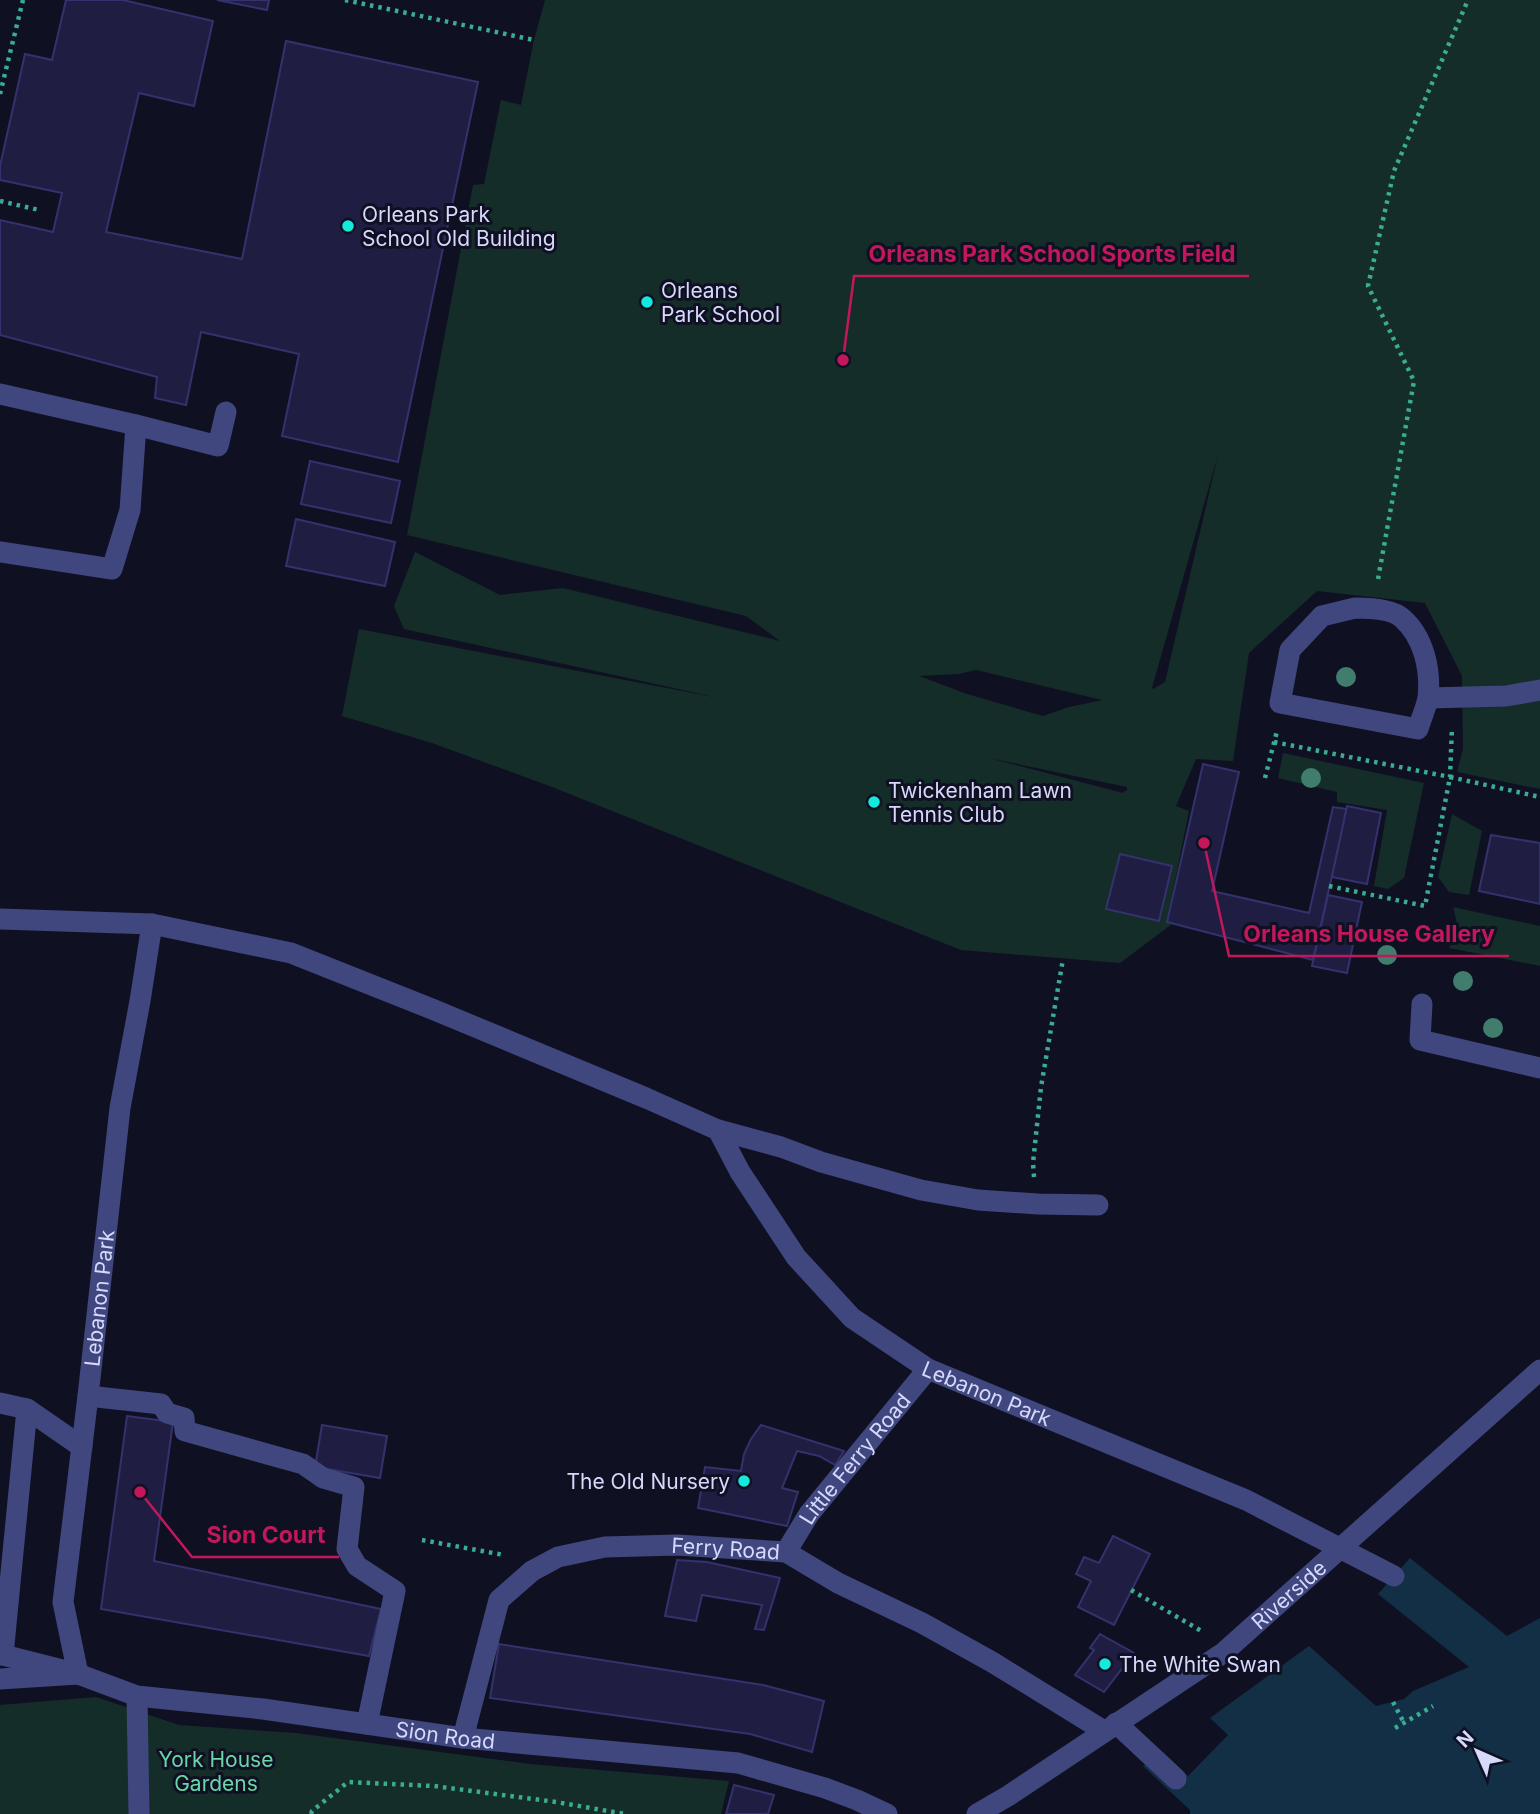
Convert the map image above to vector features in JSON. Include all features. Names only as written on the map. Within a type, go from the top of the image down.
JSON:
[{"type":"street","points":[[0,394],[218,446],[226,412]]},
{"type":"street","points":[[0,552],[112,569],[130,510],[136,425]]},
{"type":"street","points":[[1355,608],[1375,608],[1401,616],[1421,642],[1428,667],[1428,698],[1418,729],[1280,703],[1290,650],[1322,616],[1355,608]]},
{"type":"street","points":[[1428,698],[1506,696],[1540,690]]},
{"type":"street","points":[[0,919],[152,924],[291,953],[457,1019],[718,1130],[921,1190],[978,1200],[1098,1205]]},
{"type":"street","name":"Lebanon Park","points":[[78,1674],[63,1602],[120,1108],[152,924]]},
{"type":"street","points":[[1422,1004],[1420,1040],[1540,1068]]},
{"type":"street","name":"Lebanon Park","points":[[718,1130],[740,1172],[796,1257],[852,1318],[928,1369],[1246,1500],[1394,1576]]},
{"type":"street","name":"Little Ferry Road","points":[[786,1552],[809,1514],[928,1369]]},
{"type":"street","name":"Riverside","points":[[977,1814],[1223,1653],[1540,1370]]},
{"type":"street","points":[[88,1396],[161,1404],[167,1413],[184,1418],[185,1431],[303,1464],[323,1478],[354,1487],[347,1549],[357,1566],[395,1591],[367,1724]]},
{"type":"street","points":[[0,1403],[27,1409],[82,1447]]},
{"type":"street","points":[[27,1409],[1,1655],[78,1674]]},
{"type":"street","name":"Ferry Road","points":[[463,1738],[499,1600],[532,1571],[558,1557],[605,1547],[677,1545],[786,1552],[838,1583],[922,1623],[1110,1727],[1176,1779]]},
{"type":"street","name":"Sion Road","points":[[0,1679],[78,1674],[137,1696],[263,1709],[463,1738],[738,1763],[825,1788],[887,1814]]},
{"type":"street","points":[[137,1696],[139,1814]]},
{"type":"path","points":[[0,94],[23,0]]},
{"type":"path","points":[[345,0],[534,40]]},
{"type":"path","points":[[1375,608],[1377,584],[1414,382],[1368,286],[1394,171],[1468,0]]},
{"type":"path","points":[[0,201],[39,210]]},
{"type":"path","points":[[1265,778],[1284,703]]},
{"type":"path","points":[[1274,742],[1540,797]]},
{"type":"path","points":[[1329,886],[1424,906],[1450,778],[1452,747]]},
{"type":"path","points":[[1038,1204],[1033,1163],[1041,1087],[1063,960]]},
{"type":"path","points":[[422,1540],[546,1563]]},
{"type":"path","points":[[1131,1590],[1203,1632]]},
{"type":"path","points":[[1393,1702],[1404,1723]]},
{"type":"path","points":[[1395,1728],[1433,1706]]},
{"type":"path","points":[[311,1814],[348,1783],[434,1786],[625,1814]]},
{"type":"green space","name":"Orleans Park School","points":[[545,0],[1540,0],[1540,789],[1457,772],[1463,749],[1462,676],[1425,603],[1317,591],[1249,653],[1233,761],[1196,759],[1176,806],[1189,811],[1167,921],[1172,924],[1120,963],[961,950],[552,787],[432,743],[342,716],[359,629],[719,698],[404,629],[394,606],[415,552],[500,595],[563,588],[780,641],[746,616],[407,535],[473,185],[484,184],[501,100],[521,105]],"holes":[[[1218,455],[1165,682],[1153,689],[1152,688]],[[976,670],[1103,700],[1043,716],[967,694],[919,676],[959,674]],[[989,758],[1127,787],[1127,791],[1123,793]]]},
{"type":"green space","points":[[1283,753],[1424,783],[1404,878],[1388,889],[1374,886],[1387,810],[1337,802],[1337,792],[1278,778]]},
{"type":"green space","points":[[1452,814],[1482,831],[1469,895],[1449,892],[1438,877]]},
{"type":"green space","points":[[1453,907],[1540,926],[1540,966],[1449,948],[1457,928]]},
{"type":"green space","name":"York House Gardens","points":[[96,1697],[179,1725],[296,1733],[530,1764],[729,1781],[721,1814],[0,1814],[0,1705]]},
{"type":"water","points":[[1410,1558],[1507,1636],[1540,1618],[1540,1814],[1190,1814],[1190,1810],[1143,1766],[1163,1752],[1188,1776],[1228,1735],[1210,1718],[1309,1646],[1376,1706],[1404,1699],[1413,1691],[1469,1667],[1378,1594]]},
{"type":"building","name":"Orleans Park School Old Building","points":[[66,0],[123,0],[213,21],[194,106],[139,93],[106,232],[242,259],[286,41],[478,82],[398,462],[282,436],[299,354],[201,332],[186,405],[155,398],[157,377],[0,335],[0,220],[53,232],[62,193],[0,180],[0,166],[25,54],[52,60]]},
{"type":"building","points":[[217,0],[269,0],[267,10]]},
{"type":"building","points":[[310,461],[400,481],[391,523],[301,504]]},
{"type":"building","points":[[296,519],[395,542],[385,586],[286,566]]},
{"type":"building","points":[[1203,764],[1239,772],[1212,891],[1309,913],[1333,807],[1347,809],[1313,960],[1167,922]]},
{"type":"building","points":[[1347,806],[1381,813],[1367,884],[1332,877]]},
{"type":"building","points":[[1491,835],[1540,843],[1540,904],[1479,891]]},
{"type":"building","name":"Twickenham Lawn Tennis Club","points":[[1120,854],[1172,866],[1159,921],[1106,909]]},
{"type":"building","points":[[1328,895],[1362,902],[1347,973],[1312,966]]},
{"type":"building","points":[[127,1416],[173,1422],[154,1561],[381,1609],[369,1656],[101,1609]]},
{"type":"building","points":[[322,1425],[387,1436],[380,1478],[315,1467]]},
{"type":"building","name":"The Old Nursery","points":[[761,1425],[844,1451],[835,1465],[819,1456],[797,1451],[782,1488],[798,1492],[787,1526],[698,1508],[705,1467],[741,1471],[744,1454]]},
{"type":"building","points":[[1113,1536],[1150,1554],[1114,1625],[1078,1607],[1091,1581],[1076,1574],[1084,1557],[1099,1563]]},
{"type":"building","points":[[677,1560],[707,1562],[780,1578],[764,1630],[755,1629],[762,1605],[702,1595],[696,1621],[665,1616]]},
{"type":"building","name":"The White Swan","points":[[1100,1634],[1134,1653],[1104,1692],[1075,1675],[1094,1650],[1090,1648]]},
{"type":"building","points":[[499,1644],[763,1685],[824,1701],[812,1752],[750,1734],[490,1698]]},
{"type":"building","points":[[734,1785],[774,1795],[768,1814],[726,1814]]},
{"type":"place","name":"Orleans Park School Old Building","points":[[348,226]]},
{"type":"place","name":"Orleans Park School","points":[[647,302]]},
{"type":"place","name":"Orleans Park School Sports Field","points":[[843,360]]},
{"type":"place","name":"Twickenham Lawn Tennis Club","points":[[874,802]]},
{"type":"place","name":"Orleans House Gallery","points":[[1204,843]]},
{"type":"place","name":"The Old Nursery","points":[[744,1481]]},
{"type":"place","name":"Sion Court","points":[[140,1492]]},
{"type":"place","name":"The White Swan","points":[[1105,1664]]}]
